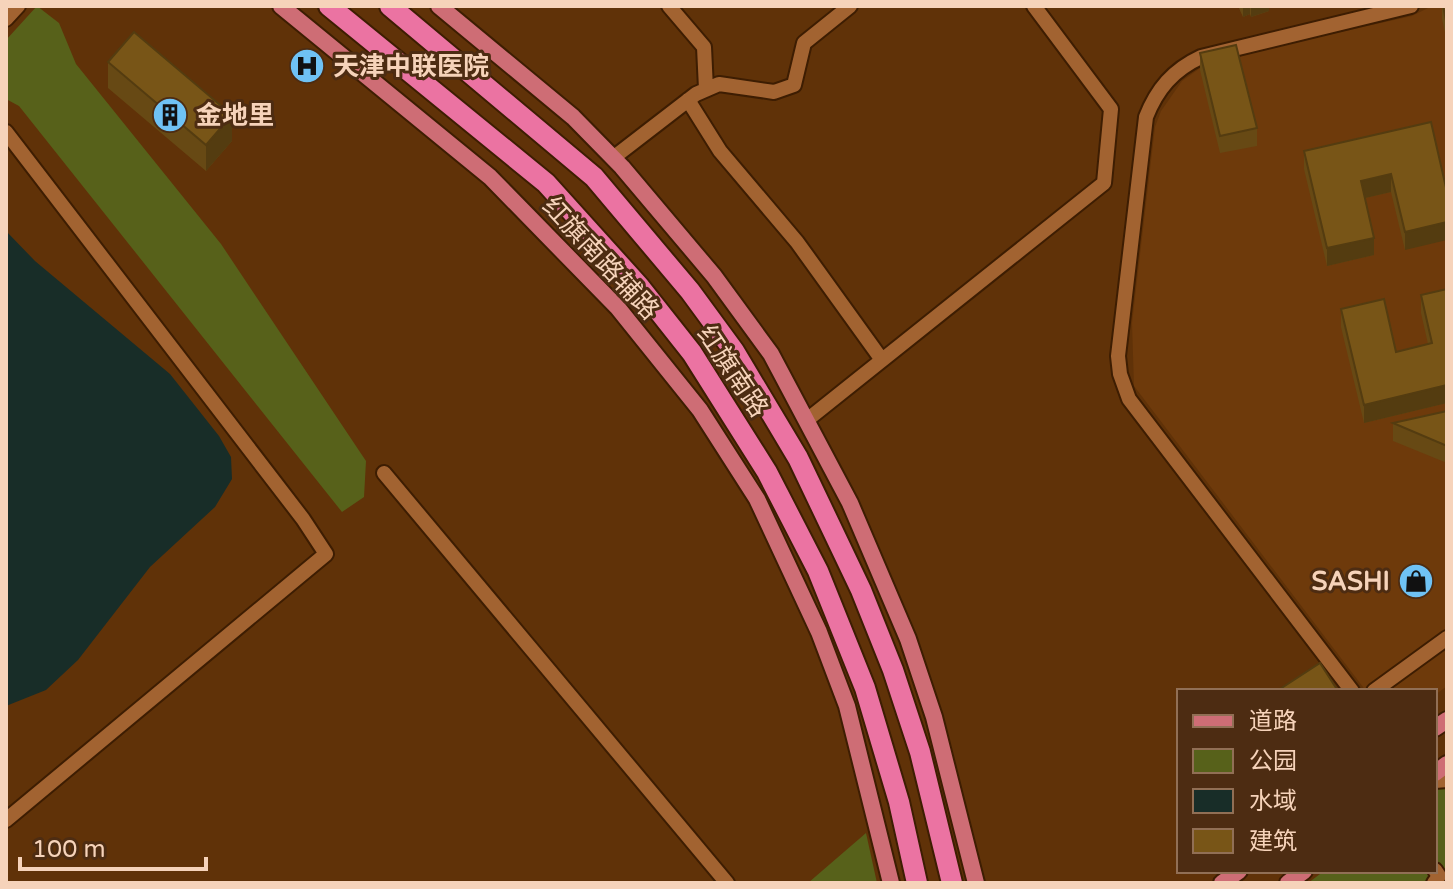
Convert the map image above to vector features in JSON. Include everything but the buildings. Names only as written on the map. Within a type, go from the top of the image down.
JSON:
[{"type":"highway","name":"红旗南路","points":[[329,6],[546,183],[629,274],[692,353],[767,472],[818,571],[865,688],[899,802],[917,883]]},
{"type":"highway","name":"红旗南路","points":[[390,6],[594,177],[690,291],[734,351],[798,458],[861,590],[920,752],[952,883]]},
{"type":"main road","name":"红旗南路辅路","points":[[281,6],[490,177],[618,308],[700,410],[757,499],[819,632],[855,735],[891,883]]},
{"type":"main road","points":[[439,6],[573,117],[613,158],[714,276],[771,354],[850,503],[908,639],[934,717],[976,883]]},
{"type":"street","points":[[6,19],[18,6]]},
{"type":"street","points":[[669,6],[704,47],[706,89]]},
{"type":"street","points":[[613,158],[706,89],[719,84],[774,92],[794,85],[804,43],[850,6]]},
{"type":"street","points":[[807,420],[1104,183],[1111,109],[1034,6]]},
{"type":"street","points":[[1350,689],[1129,399],[1120,374],[1118,356],[1146,117],[1153,99],[1165,83],[1186,64],[1201,57],[1411,6]]},
{"type":"street","points":[[688,100],[720,151],[797,242],[882,360]]},
{"type":"street","points":[[6,132],[303,519],[326,554],[6,820]]},
{"type":"street","points":[[384,473],[727,883]]},
{"type":"street","points":[[1377,689],[1447,638]]},
{"type":"shaded area","points":[[1432,6],[1447,6],[1447,686],[1437,694],[1437,689],[1364,689],[1134,386],[1132,323],[1155,127],[1161,111],[1182,81],[1210,61],[1412,16]]},
{"type":"green space","points":[[37,6],[59,23],[76,64],[221,244],[366,461],[364,497],[342,512],[19,106],[6,99],[6,40]]},
{"type":"green space","points":[[1447,777],[1447,883],[1308,883],[1321,873],[1437,873],[1437,785]]},
{"type":"green space","points":[[866,833],[877,883],[808,883]]},
{"type":"water","points":[[6,231],[35,261],[170,374],[219,436],[231,457],[232,479],[215,507],[150,567],[78,660],[46,690],[6,706]]},
{"type":"place","name":"天津中联医院","points":[[307,66]]},
{"type":"place","name":"金地里","points":[[170,115]]},
{"type":"place","name":"SASHI","points":[[1416,581]]}]
